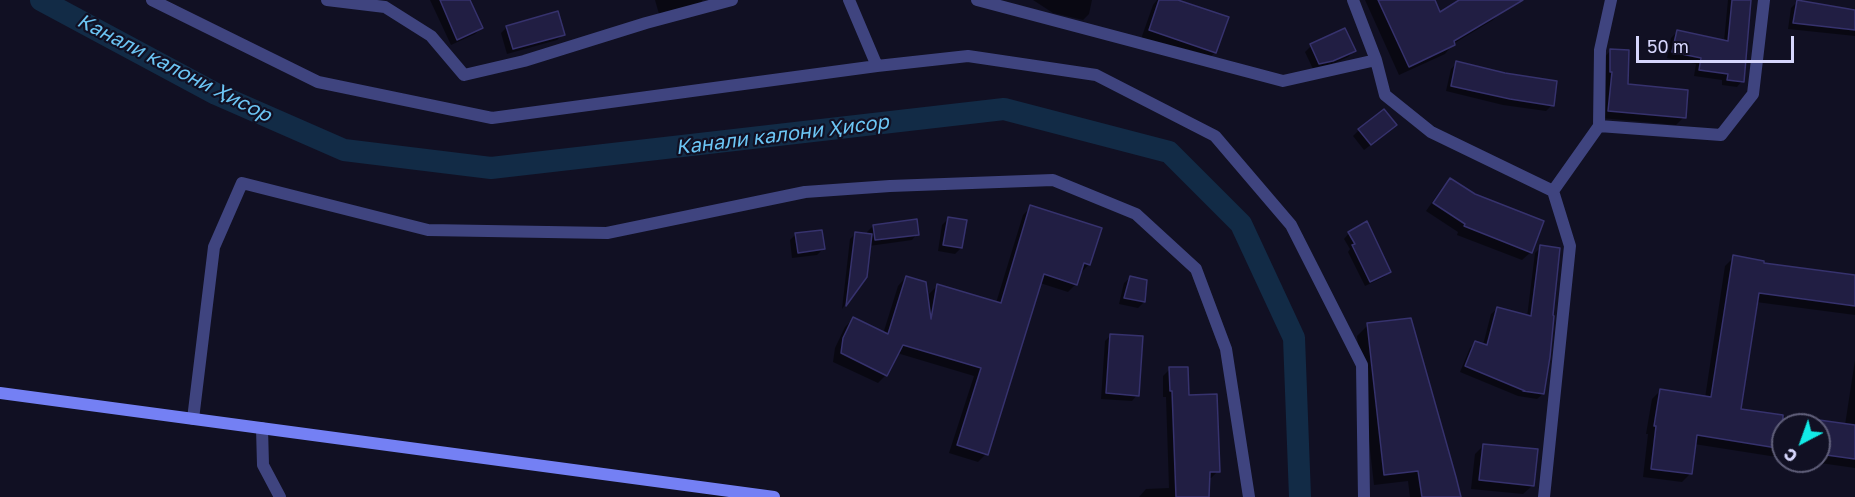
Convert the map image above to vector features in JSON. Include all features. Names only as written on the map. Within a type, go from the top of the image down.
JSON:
[{"type":"main road","points":[[0,393],[774,497]]},
{"type":"street","points":[[152,0],[318,82],[492,118],[877,66],[969,56],[1096,75],[1215,136],[1291,225],[1362,365],[1364,497]]},
{"type":"street","points":[[327,0],[385,7],[430,36],[464,75],[524,61],[646,23],[732,0]]},
{"type":"street","points":[[849,0],[877,66]]},
{"type":"street","points":[[976,0],[1283,81],[1376,60]]},
{"type":"street","points":[[1353,0],[1376,60],[1385,95],[1431,132],[1553,191],[1570,246],[1544,497]]},
{"type":"street","points":[[1553,191],[1599,126],[1600,50],[1611,0]]},
{"type":"street","points":[[1599,126],[1721,135],[1753,94],[1764,0]]},
{"type":"street","points":[[193,419],[214,247],[242,183],[428,230],[607,233],[805,192],[890,186],[1053,180],[1136,214],[1196,269],[1226,349],[1249,497]]},
{"type":"street","points":[[262,429],[263,465],[280,497]]},
{"type":"building","points":[[440,0],[470,0],[483,28],[457,40]]},
{"type":"building","points":[[1159,0],[1178,0],[1229,17],[1216,53],[1149,30]]},
{"type":"building","points":[[1378,0],[1435,0],[1440,12],[1459,0],[1523,0],[1454,41],[1455,45],[1409,67]]},
{"type":"building","points":[[1732,0],[1751,0],[1744,82],[1727,80],[1728,74],[1699,70],[1701,58],[1672,52],[1677,30],[1728,41]]},
{"type":"building","points":[[1797,0],[1855,10],[1855,30],[1793,23]]},
{"type":"building","points":[[558,11],[565,35],[513,49],[506,26]]},
{"type":"building","points":[[1345,28],[1356,51],[1333,61],[1319,64],[1310,44]]},
{"type":"building","points":[[1610,49],[1629,50],[1628,84],[1688,90],[1686,118],[1608,111],[1612,72],[1610,72]]},
{"type":"building","points":[[1456,61],[1505,73],[1557,81],[1554,106],[1451,86]]},
{"type":"building","points":[[1384,109],[1397,125],[1371,145],[1358,129]]},
{"type":"building","points":[[1450,178],[1475,194],[1544,221],[1532,253],[1464,226],[1465,224],[1433,203]]},
{"type":"building","points":[[1030,205],[1102,228],[1090,265],[1084,263],[1077,285],[1044,274],[988,455],[957,445],[981,368],[903,345],[887,376],[841,353],[843,338],[853,317],[888,334],[906,276],[926,282],[931,319],[937,284],[1001,303]]},
{"type":"building","points":[[948,217],[967,220],[962,248],[943,245]]},
{"type":"building","points":[[917,219],[919,235],[875,240],[873,225]]},
{"type":"building","points":[[1367,221],[1391,272],[1370,282],[1348,232]]},
{"type":"building","points":[[822,230],[825,249],[798,253],[795,233]]},
{"type":"building","points":[[855,232],[872,234],[867,277],[846,306]]},
{"type":"building","points":[[1540,245],[1560,248],[1550,357],[1544,394],[1523,391],[1525,391],[1465,366],[1475,341],[1487,345],[1497,307],[1531,316]]},
{"type":"building","points":[[1733,255],[1764,261],[1764,263],[1855,275],[1855,306],[1759,293],[1741,409],[1771,413],[1771,447],[1697,435],[1692,474],[1651,469],[1656,426],[1654,426],[1660,389],[1711,397]]},
{"type":"building","points":[[1130,276],[1147,280],[1145,302],[1124,298]]},
{"type":"building","points":[[1411,318],[1461,497],[1422,497],[1418,471],[1384,475],[1367,323]]},
{"type":"building","points":[[1110,334],[1143,336],[1139,396],[1106,393]]},
{"type":"building","points":[[1169,367],[1188,367],[1189,395],[1217,394],[1220,472],[1210,472],[1209,497],[1176,497]]},
{"type":"building","points":[[1831,422],[1855,425],[1855,459],[1831,456]]},
{"type":"building","points":[[1483,444],[1538,449],[1534,486],[1479,480]]},
{"type":"waterway","name":"Канали калони Ҳисор","points":[[41,0],[216,94],[344,150],[491,168],[1004,109],[1169,152],[1241,224],[1294,338],[1300,497]]}]
